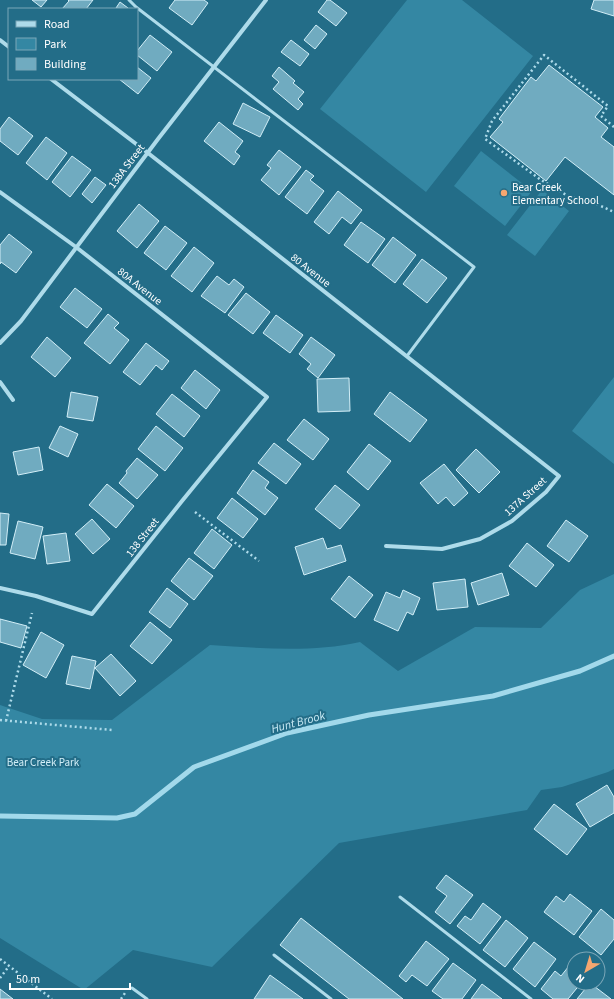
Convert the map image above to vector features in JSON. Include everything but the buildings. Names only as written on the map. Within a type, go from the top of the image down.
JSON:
[{"type":"street","name":"138A Street","points":[[0,343],[21,321],[266,0]]},
{"type":"street","points":[[0,40],[8,46]]},
{"type":"street","name":"80 Avenue","points":[[52,80],[148,153],[559,476]]},
{"type":"street","name":"80A Avenue","points":[[0,192],[76,247],[267,397]]},
{"type":"street","points":[[0,382],[13,400]]},
{"type":"street","name":"138 Street","points":[[0,588],[36,596],[92,614],[267,397]]},
{"type":"street","name":"137A Street","points":[[386,546],[442,549],[480,539],[512,521],[546,492],[559,476]]},
{"type":"lane","points":[[129,0],[137,8]]},
{"type":"lane","points":[[138,9],[474,267],[407,356]]},
{"type":"lane","points":[[400,897],[531,999]]},
{"type":"lane","points":[[274,955],[331,999]]},
{"type":"lane","points":[[132,988],[147,999]]},
{"type":"path","points":[[614,127],[601,116],[608,106],[544,55],[492,121],[485,139],[542,180],[568,196],[592,202],[614,212]]},
{"type":"path","points":[[195,512],[259,561]]},
{"type":"path","points":[[6,721],[32,613]]},
{"type":"path","points":[[0,720],[112,730]]},
{"type":"path","points":[[0,959],[50,999]]},
{"type":"path","points":[[0,978],[9,966]]},
{"type":"path","points":[[121,999],[125,993]]},
{"type":"green space","points":[[407,0],[462,0],[533,56],[426,192],[320,109]]},
{"type":"green space","points":[[481,151],[532,191],[505,226],[454,186]]},
{"type":"green space","points":[[542,190],[569,211],[535,256],[507,235]]},
{"type":"green space","points":[[614,377],[614,464],[572,431]]},
{"type":"green space","name":"Bear Creek Park","points":[[614,574],[614,769],[562,787],[541,790],[527,810],[339,843],[212,967],[133,950],[84,990],[0,938],[0,705],[42,719],[112,720],[210,645],[304,649],[323,648],[360,642],[398,671],[475,627],[541,628],[580,590]]},
{"type":"waterway","name":"Hunt Brook","points":[[0,816],[117,818],[135,814],[194,767],[287,733],[369,715],[493,696],[580,671],[614,656]]},
{"type":"place","name":"Bear Creek Elementary School","points":[[504,193]]}]
